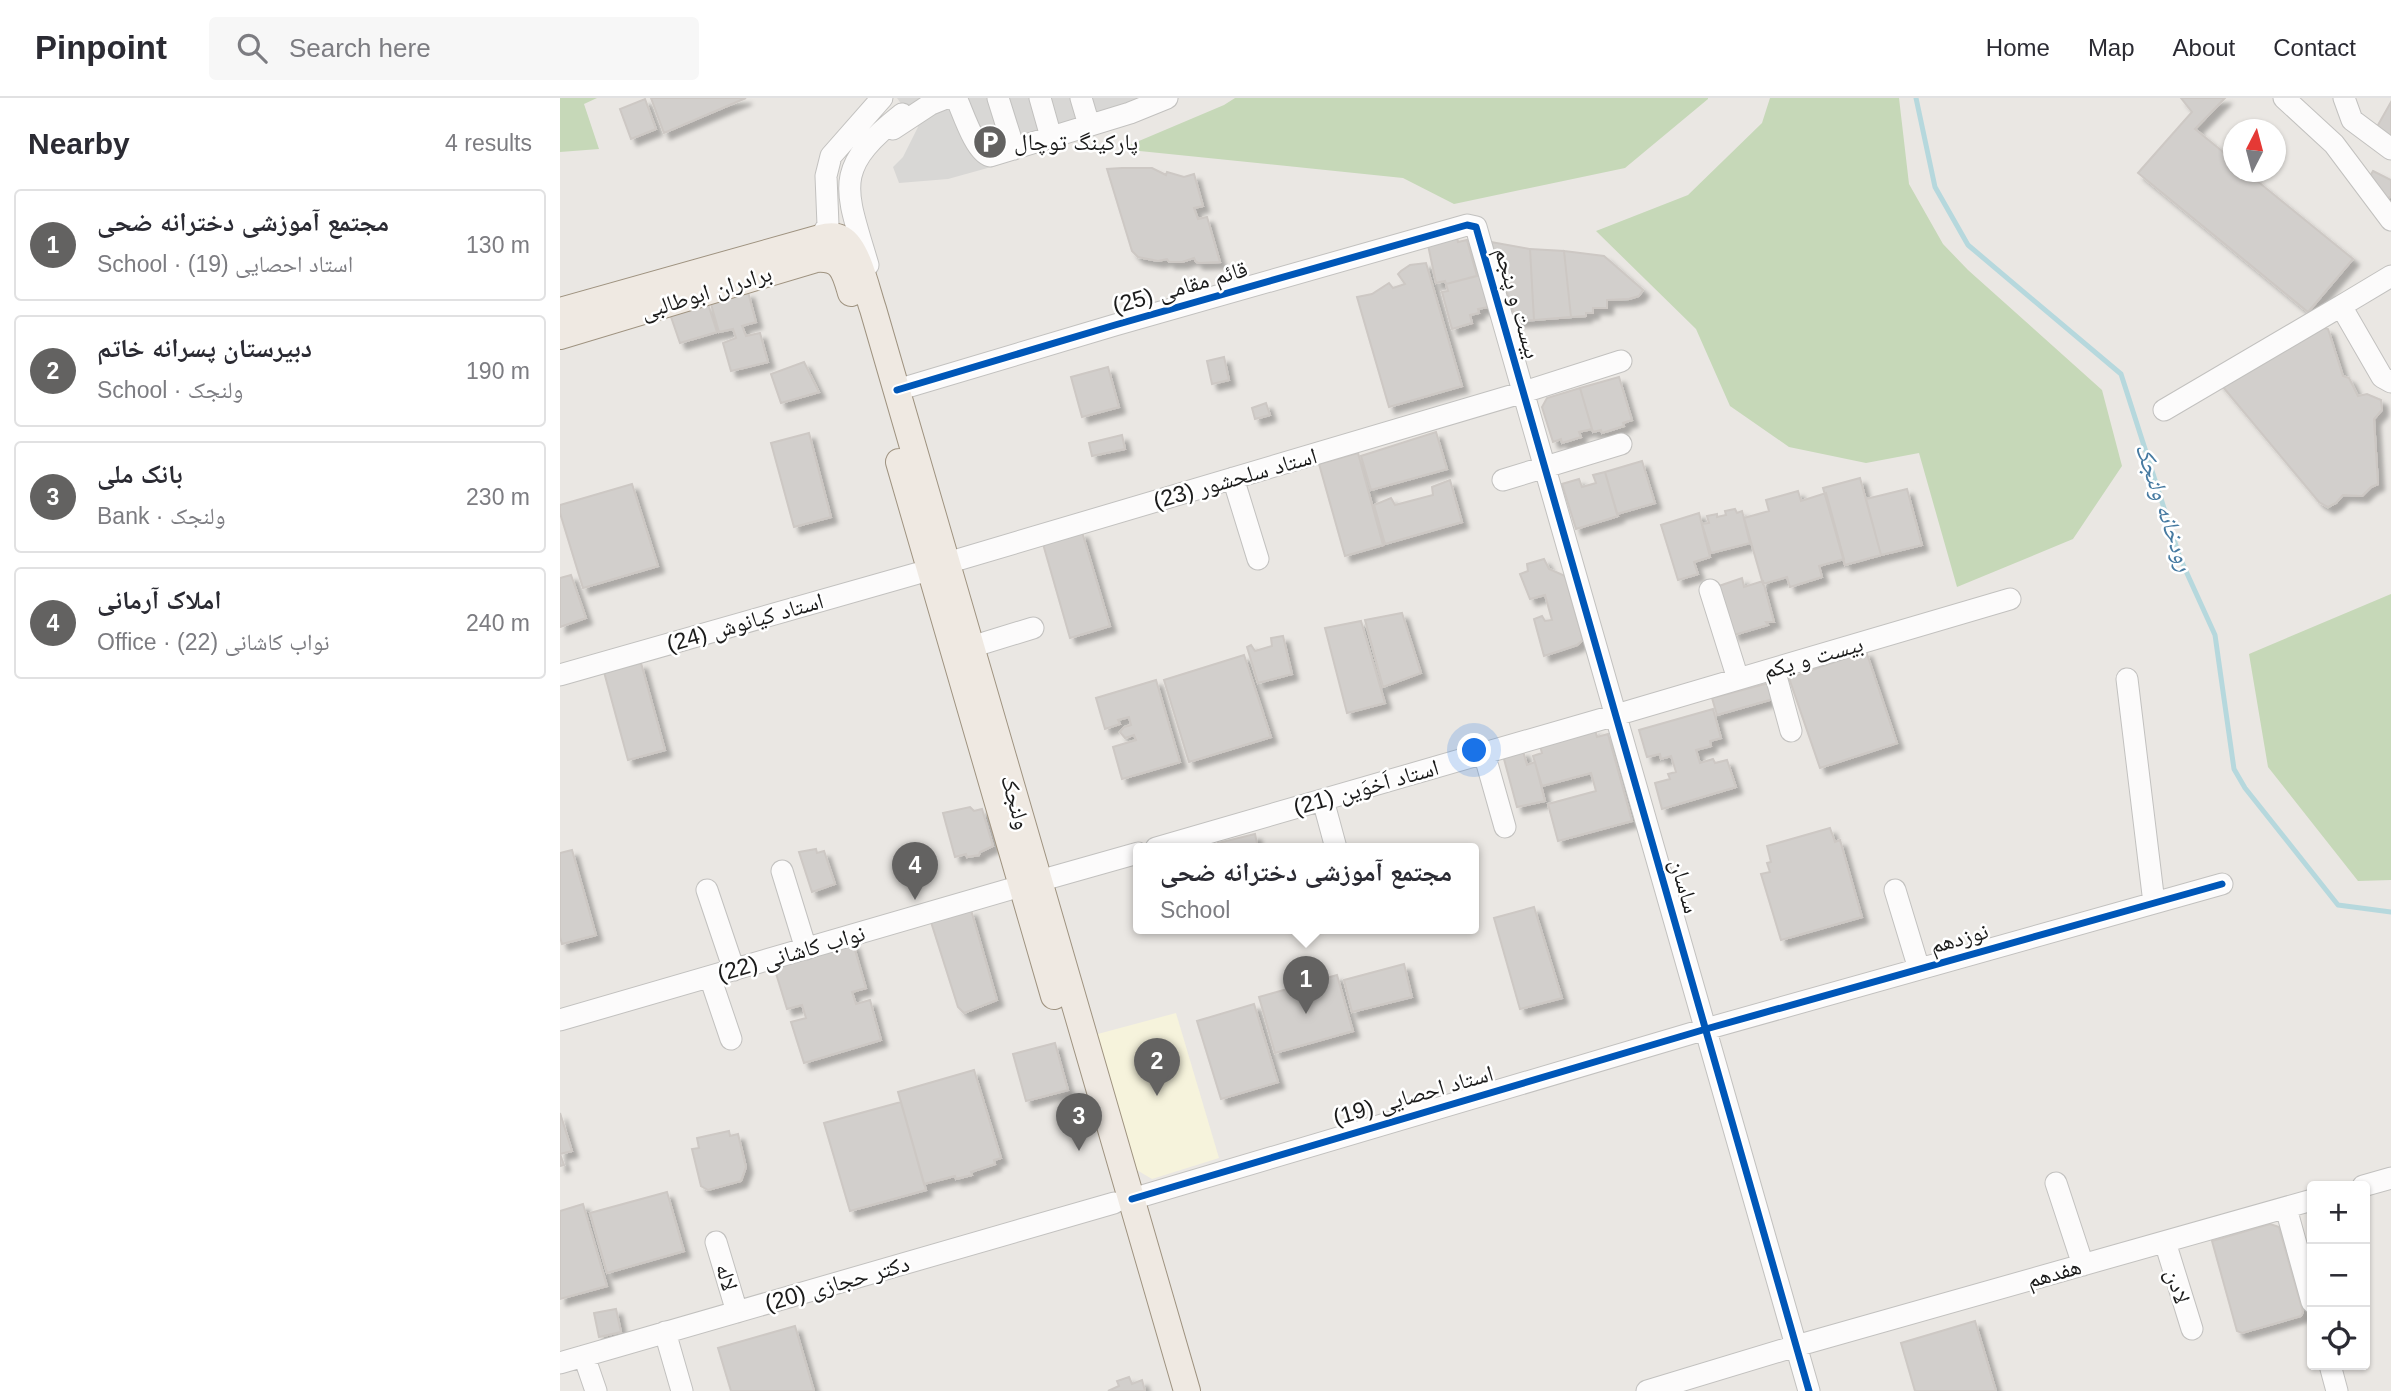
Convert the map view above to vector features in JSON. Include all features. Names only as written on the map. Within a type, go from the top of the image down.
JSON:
[{"type":"main road","name":"برادران ابوطالبی","points":[[560,311],[820,238]]},
{"type":"main road","name":"ولنجک","points":[[820,238],[838,238],[845,241],[854,253],[895,385],[938,566],[971,647],[1030,884]]},
{"type":"main road","name":"برادران ابوطالبی","points":[[560,336],[816,258],[828,258],[838,263],[846,275]]},
{"type":"main road","name":"ولنجک","points":[[846,275],[938,566],[1123,1201],[1187,1391]]},
{"type":"main road","name":"ولنجک","points":[[1123,1201],[1169,1391]]},
{"type":"street","points":[[820,238],[828,225],[826,193],[831,156],[882,98]]},
{"type":"street","points":[[872,140],[903,124],[931,104],[946,98]]},
{"type":"street","points":[[953,98],[958,102],[979,148],[985,155],[990,156],[1089,125],[1127,105],[1164,99]]},
{"type":"street","points":[[998,98],[1014,149]]},
{"type":"street","points":[[1040,98],[1052,137]]},
{"type":"street","points":[[1081,98],[1089,125]]},
{"type":"street","points":[[2284,98],[2334,144],[2391,220]]},
{"type":"street","points":[[2344,98],[2354,122],[2391,149]]},
{"type":"street","points":[[895,385],[899,367],[848,195],[849,180],[855,163],[872,140],[902,114]]},
{"type":"street","points":[[2334,144],[2354,122]]},
{"type":"street","points":[[826,193],[848,195]]},
{"type":"street","name":"قائم مقامی (25)","points":[[895,385],[1474,225]]},
{"type":"street","name":"بیست و پنجم","points":[[1474,225],[1524,393]]},
{"type":"street","points":[[2164,410],[2391,276]]},
{"type":"street","points":[[2341,306],[2382,377],[2391,382]]},
{"type":"street","name":"استاد سلحشور (23)","points":[[938,566],[1524,393],[1620,361]]},
{"type":"street","name":"ساسان","points":[[1524,393],[1809,1391]]},
{"type":"street","points":[[1503,480],[1621,444]]},
{"type":"street","points":[[1233,478],[1258,559]]},
{"type":"street","name":"استاد کیانوش (24)","points":[[560,675],[938,566]]},
{"type":"street","points":[[1710,590],[1738,679]]},
{"type":"street","name":"بیست و یکم","points":[[1616,715],[2010,599]]},
{"type":"street","points":[[971,647],[1033,628]]},
{"type":"street","points":[[1774,669],[1791,731]]},
{"type":"street","points":[[2127,679],[2154,903]]},
{"type":"street","name":"استاد اَخوَين (21)","points":[[1173,843],[1616,715]]},
{"type":"street","points":[[1484,753],[1505,827]]},
{"type":"street","points":[[1323,800],[1335,843]]},
{"type":"street","points":[[1030,884],[1133,854]]},
{"type":"street","points":[[782,871],[806,949]]},
{"type":"street","name":"نواب کاشانی (22)","points":[[560,1020],[1030,884]]},
{"type":"street","name":"نوزدهم","points":[[1706,1029],[2222,884]]},
{"type":"street","points":[[707,890],[734,970]]},
{"type":"street","points":[[1895,890],[1919,969]]},
{"type":"street","points":[[710,976],[731,1038]]},
{"type":"street","name":"استاد احصایی (19)","points":[[1123,1201],[1706,1029]]},
{"type":"street","points":[[2370,1184],[2391,1178]]},
{"type":"street","points":[[2056,1183],[2083,1265]]},
{"type":"street","name":"دکتر حجازی (20)","points":[[560,1363],[1123,1201]]},
{"type":"street","name":"هفدهم","points":[[1647,1391],[1796,1346],[2307,1202]]},
{"type":"street","points":[[2286,1208],[2307,1284]]},
{"type":"street","name":"لاله","points":[[716,1242],[737,1311]]},
{"type":"street","name":"لادن","points":[[2165,1242],[2192,1329]]},
{"type":"street","points":[[665,1332],[682,1391]]},
{"type":"street","points":[[584,1356],[596,1391]]},
{"type":"street","points":[[2331,1370],[2337,1391]]},
{"type":"shaded area","name":"پارکینگ توچال","points":[[897,98],[1179,98],[1120,125],[1002,164],[948,179],[899,183],[893,167],[903,157],[918,127]]},
{"type":"shaded area","points":[[1176,1013],[1219,1158],[1152,1179],[1135,1169],[1094,1035]]},
{"type":"green space","points":[[560,98],[597,98],[584,104],[599,149],[560,152]]},
{"type":"green space","points":[[1235,98],[1708,99],[1625,168],[1454,204],[1403,178],[1120,149]]},
{"type":"green space","points":[[1770,98],[1899,98],[1909,184],[1943,244],[1968,270],[2102,390],[2122,466],[2073,539],[1957,587],[1919,453],[1866,463],[1789,447],[1730,406],[1696,329],[1596,231],[1688,195],[1762,123]]},
{"type":"green space","points":[[2391,594],[2391,880],[2358,881],[2268,767],[2249,654]]},
{"type":"building","points":[[651,98],[746,98],[664,133]]},
{"type":"building","points":[[2181,98],[2225,98],[2195,129],[2223,152],[2223,182],[2258,182],[2353,259],[2308,312],[2138,173],[2192,112]]},
{"type":"building","points":[[645,99],[656,129],[631,139],[620,109]]},
{"type":"building","points":[[2391,102],[2391,141],[2374,132]]},
{"type":"building","points":[[1152,168],[1166,175],[1167,172],[1184,177],[1194,174],[1203,206],[1194,208],[1198,219],[1207,217],[1220,262],[1199,263],[1194,258],[1169,262],[1167,259],[1158,261],[1138,257],[1132,251],[1107,169]]},
{"type":"building","points":[[2373,171],[2391,180],[2391,196],[2384,202],[2367,181]]},
{"type":"building","points":[[1457,238],[1458,242],[1467,240],[1477,276],[1446,284],[1445,281],[1436,283],[1428,245]]},
{"type":"building","points":[[1491,242],[1530,249],[1534,320],[1516,321]]},
{"type":"building","points":[[1530,249],[1564,251],[1571,317],[1534,320]]},
{"type":"building","points":[[1564,251],[1604,256],[1643,290],[1639,296],[1629,299],[1607,300],[1607,308],[1593,308],[1593,313],[1586,313],[1586,316],[1571,317]]},
{"type":"building","points":[[1426,263],[1462,386],[1389,407],[1357,297],[1372,294],[1389,283],[1393,288],[1405,284],[1398,274],[1401,271],[1410,265]]},
{"type":"building","points":[[1480,275],[1488,307],[1478,309],[1479,313],[1470,315],[1472,323],[1452,329],[1442,292],[1448,291],[1446,284]]},
{"type":"building","points":[[748,292],[756,322],[742,326],[746,336],[760,333],[768,362],[731,371],[723,343],[736,338],[733,329],[719,332],[711,304]]},
{"type":"building","points":[[708,304],[717,332],[680,343],[670,314]]},
{"type":"building","points":[[2315,326],[2328,329],[2343,376],[2349,378],[2358,396],[2367,394],[2381,400],[2382,410],[2374,419],[2378,484],[2362,496],[2343,495],[2328,507],[2319,502],[2218,381]]},
{"type":"building","points":[[1224,357],[1229,380],[1212,384],[1207,361]]},
{"type":"building","points":[[804,362],[819,392],[781,403],[771,374]]},
{"type":"building","points":[[1108,367],[1119,407],[1082,417],[1071,377]]},
{"type":"building","points":[[1619,377],[1632,420],[1623,423],[1624,426],[1602,433],[1601,430],[1593,432],[1580,388]]},
{"type":"building","points":[[1580,388],[1592,429],[1579,432],[1581,437],[1562,443],[1561,439],[1553,442],[1542,407],[1547,398]]},
{"type":"building","points":[[1266,403],[1270,415],[1255,419],[1252,408]]},
{"type":"building","points":[[1436,432],[1447,469],[1371,490],[1361,456]]},
{"type":"building","points":[[809,433],[831,517],[794,527],[771,443]]},
{"type":"building","points":[[1122,435],[1125,449],[1092,456],[1089,443]]},
{"type":"building","points":[[1358,453],[1383,545],[1345,556],[1319,464]]},
{"type":"building","points":[[1642,461],[1655,503],[1617,514],[1605,472]]},
{"type":"building","points":[[1605,472],[1618,516],[1576,529],[1562,484],[1579,479],[1582,487],[1596,483],[1593,475]]},
{"type":"building","points":[[1860,478],[1881,555],[1845,565],[1823,488]]},
{"type":"building","points":[[1450,480],[1462,522],[1385,544],[1374,505],[1391,498],[1395,505],[1433,495],[1432,487]]},
{"type":"building","points":[[632,484],[658,566],[583,588],[560,513],[560,505]]},
{"type":"building","points":[[1907,489],[1922,545],[1881,555],[1866,499]]},
{"type":"building","points":[[1798,491],[1801,501],[1826,493],[1844,559],[1819,566],[1822,577],[1790,587],[1787,577],[1763,584],[1744,518],[1769,511],[1766,500]]},
{"type":"building","points":[[1735,509],[1737,513],[1742,511],[1750,543],[1711,553],[1702,524],[1709,523],[1707,516],[1726,515],[1725,511]]},
{"type":"building","points":[[1699,513],[1710,557],[1694,562],[1698,574],[1678,580],[1661,525]]},
{"type":"building","points":[[1082,532],[1110,626],[1070,638],[1043,544]]},
{"type":"building","points":[[1544,559],[1549,569],[1565,576],[1583,640],[1577,645],[1544,656],[1534,619],[1542,616],[1545,621],[1552,620],[1545,595],[1530,599],[1520,574],[1528,571],[1527,564]]},
{"type":"building","points":[[571,575],[586,618],[560,627],[560,578]]},
{"type":"building","points":[[1742,578],[1744,587],[1763,581],[1774,622],[1766,622],[1768,625],[1734,635],[1719,586]]},
{"type":"building","points":[[1402,613],[1421,673],[1383,687],[1365,620]]},
{"type":"building","points":[[1361,621],[1385,703],[1347,713],[1325,628]]},
{"type":"building","points":[[1283,636],[1292,674],[1258,683],[1247,647],[1251,645],[1255,651],[1272,646],[1271,638]]},
{"type":"building","points":[[1866,651],[1897,743],[1820,768],[1789,678]]},
{"type":"building","points":[[1244,655],[1271,737],[1189,762],[1164,680]]},
{"type":"building","points":[[641,663],[665,750],[628,760],[604,672]]},
{"type":"building","points":[[1156,680],[1180,762],[1122,779],[1113,747],[1136,740],[1134,735],[1125,738],[1120,732],[1131,725],[1129,717],[1118,720],[1120,724],[1105,729],[1096,698]]},
{"type":"building","points":[[1769,683],[1773,699],[1717,715],[1712,698]]},
{"type":"building","points":[[1713,709],[1721,738],[1710,741],[1711,746],[1696,750],[1700,763],[1713,759],[1715,763],[1727,760],[1736,787],[1662,809],[1655,783],[1670,779],[1668,774],[1676,772],[1671,756],[1661,759],[1660,754],[1647,757],[1639,730]]},
{"type":"building","points":[[1595,730],[1597,737],[1608,734],[1632,821],[1558,841],[1548,804],[1596,791],[1591,773],[1542,786],[1533,756],[1542,753],[1540,746]]},
{"type":"building","points":[[1523,751],[1527,765],[1535,762],[1545,801],[1517,807],[1504,759],[1505,756]]},
{"type":"building","points":[[970,807],[974,811],[982,809],[993,846],[979,855],[955,857],[943,813]]},
{"type":"building","points":[[1830,828],[1835,842],[1840,840],[1862,917],[1781,940],[1761,874],[1770,872],[1767,863],[1771,862],[1767,846]]},
{"type":"building","points":[[1255,834],[1257,843],[1218,843]]},
{"type":"building","points":[[816,849],[817,853],[824,851],[835,884],[812,892],[799,852]]},
{"type":"building","points":[[572,850],[596,935],[562,944],[560,853]]},
{"type":"building","points":[[1534,907],[1562,998],[1520,1009],[1494,918]]},
{"type":"building","points":[[971,910],[997,1000],[964,1013],[958,1007],[931,922]]},
{"type":"building","points":[[853,943],[866,988],[852,992],[856,1004],[870,1000],[881,1040],[804,1063],[791,1022],[806,1018],[802,1005],[787,1009],[774,967]]},
{"type":"building","points":[[1404,964],[1412,997],[1352,1012],[1344,980]]},
{"type":"building","points":[[1337,975],[1353,1031],[1275,1053],[1259,997]]},
{"type":"building","points":[[1254,1004],[1278,1082],[1221,1099],[1197,1021]]},
{"type":"building","points":[[1055,1043],[1068,1090],[1026,1101],[1013,1054]]},
{"type":"building","points":[[974,1070],[1001,1158],[994,1160],[995,1164],[971,1172],[972,1175],[956,1179],[955,1176],[924,1184],[898,1092]]},
{"type":"building","points":[[901,1102],[926,1190],[850,1211],[824,1123]]},
{"type":"building","points":[[560,1113],[572,1151],[560,1154]]},
{"type":"building","points":[[729,1131],[730,1136],[738,1134],[746,1167],[741,1181],[708,1190],[701,1186],[692,1149],[699,1148],[697,1138]]},
{"type":"building","points":[[667,1192],[684,1251],[607,1273],[590,1213]]},
{"type":"building","points":[[583,1204],[607,1286],[560,1299],[560,1211]]},
{"type":"building","points":[[2270,1224],[2279,1227],[2303,1312],[2301,1316],[2242,1333],[2237,1331],[2212,1241]]},
{"type":"building","points":[[616,1309],[621,1332],[599,1337],[594,1313]]},
{"type":"building","points":[[1975,1321],[1996,1391],[1915,1391],[1901,1343]]},
{"type":"building","points":[[795,1326],[814,1391],[731,1391],[718,1348]]},
{"type":"building","points":[[1129,1377],[1132,1384],[1142,1380],[1145,1391],[1108,1391],[1119,1386],[1117,1381]]},
{"type":"waterway","name":"رودخانه ولنجک","points":[[1916,98],[1935,187],[1968,245],[2121,374],[2180,558],[2215,635],[2234,769],[2245,788],[2338,905],[2391,912]]},
{"type":"cycle path","points":[[897,390],[1467,225],[1476,227],[1809,1391]]},
{"type":"cycle path","points":[[1132,1199],[1706,1029],[2222,884]]},
{"type":"place","name":"پارکینگ توچال","points":[[990,142]]},
{"type":"place","name":"املاک آرمانی","points":[[915,900]]},
{"type":"place","name":"مجتمع آموزشی دخترانه ضحی","points":[[1306,1014]]},
{"type":"place","name":"دبیرستان پسرانه خاتم","points":[[1157,1096]]},
{"type":"place","name":"بانک ملی","points":[[1079,1151]]}]
